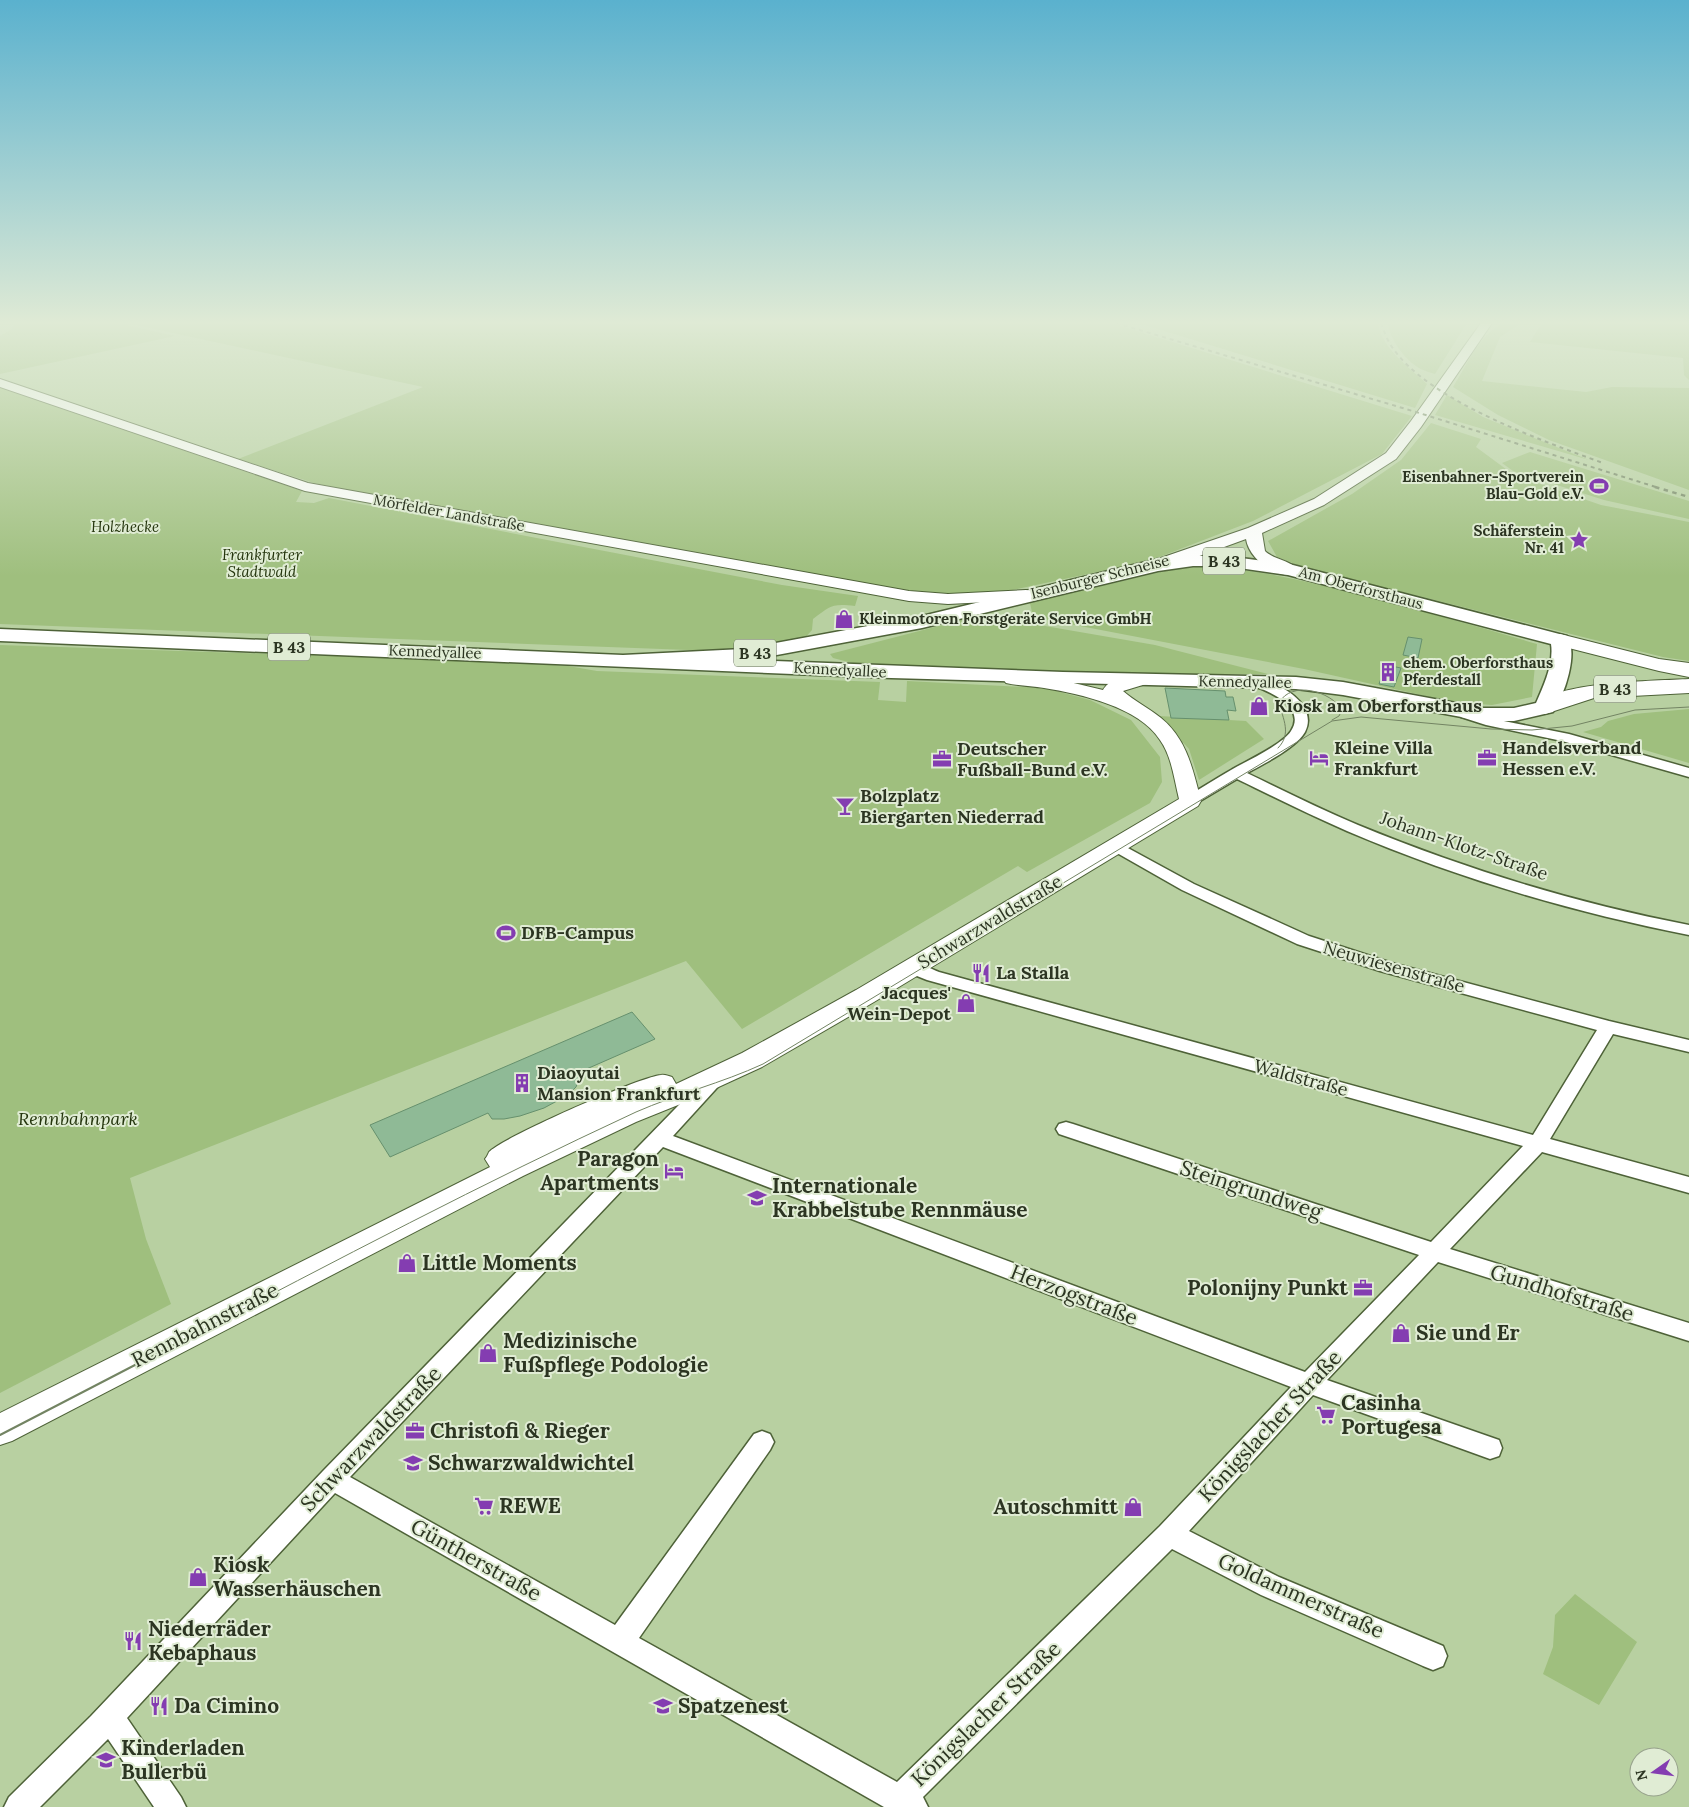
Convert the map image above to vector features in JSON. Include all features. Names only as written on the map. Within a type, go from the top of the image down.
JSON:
[{"type":"highway","name":"B 43","points":[[1560,640],[1659,665],[1689,670]]},
{"type":"highway","name":"B 43","points":[[1544,708],[1575,695],[1594,691],[1689,686]]},
{"type":"main road","name":"Mörfelder Landstraße","points":[[71,407],[305,487],[909,596],[948,599],[1026,595]]},
{"type":"main road","name":"Isenburger Schneise","points":[[627,660],[744,655],[922,622],[1026,595],[1158,565],[1254,531],[1319,502],[1391,456],[1428,407]]},
{"type":"main road","points":[[1254,531],[1254,547],[1258,555],[1269,562],[1289,570]]},
{"type":"main road","name":"Am Oberforsthaus","points":[[1158,565],[1193,561],[1224,561],[1289,570],[1560,640]]},
{"type":"main road","name":"Mörfelder Landstraße","points":[[909,596],[935,607],[932,615],[922,622]]},
{"type":"main road","points":[[850,671],[819,662],[815,656],[816,652],[824,646],[892,628]]},
{"type":"main road","name":"Kennedyallee","points":[[0,635],[627,660],[850,671],[1257,682],[1327,686],[1464,713],[1501,716],[1524,714],[1544,708]]},
{"type":"main road","points":[[1544,708],[1557,676],[1563,647],[1560,640]]},
{"type":"main road","points":[[997,676],[1006,679],[1036,681],[1078,688],[1133,709]]},
{"type":"main road","points":[[1139,680],[1119,685],[1112,689],[1133,709],[1161,727],[1173,742],[1190,801]]},
{"type":"main road","name":"Schwarzwaldstraße","points":[[789,1039],[913,968],[1190,801]]},
{"type":"main road","name":"Rennbahnstraße","points":[[0,1430],[409,1220],[504,1156],[551,1131],[648,1088],[725,1071],[752,1060],[789,1039]]},
{"type":"street","name":"Schwarzwaldstraße","points":[[1190,801],[1289,741],[1300,728],[1296,706],[1287,695],[1257,682]]},
{"type":"street","points":[[1544,708],[1540,718],[1543,723],[1564,737]]},
{"type":"street","points":[[1464,713],[1486,721],[1564,737],[1689,773]]},
{"type":"street","name":"Johann-Klotz-Straße","points":[[1236,773],[1370,835],[1452,865],[1601,911],[1689,930]]},
{"type":"street","name":"Neuwiesenstraße","points":[[1115,846],[1188,887],[1303,940],[1386,967],[1609,1027],[1689,1046]]},
{"type":"street","name":"Waldstraße","points":[[913,968],[933,976],[1689,1185]]},
{"type":"street","name":"Königslacher Straße","points":[[906,1803],[1169,1534],[1538,1143],[1609,1027]]},
{"type":"street","name":"Schwarzwaldstraße","points":[[19,1807],[110,1717],[332,1479],[725,1071]]},
{"type":"street","name":"Steingrundweg","points":[[1066,1129],[1436,1252]]},
{"type":"street","name":"Herzogstraße","points":[[659,1138],[1309,1384],[1490,1448]]},
{"type":"street","name":"Gundhofstraße","points":[[1436,1252],[1454,1260],[1689,1332]]},
{"type":"street","points":[[620,1641],[762,1442]]},
{"type":"street","name":"Güntherstraße","points":[[332,1479],[906,1803]]},
{"type":"street","name":"Goldammerstraße","points":[[1169,1534],[1270,1586],[1433,1656]]},
{"type":"street","points":[[110,1717],[170,1807]]},
{"type":"green space","name":"Frankfurter Stadtwald","points":[[0,407],[59,407],[302,491],[296,502],[314,503],[329,498],[782,585],[858,596],[855,606],[832,606],[813,619],[812,630],[802,641],[742,652],[0,624]]},
{"type":"green space","points":[[371,407],[1384,407],[1412,416],[1382,454],[1253,521],[1149,561],[1008,591],[950,595],[890,588],[340,490],[238,459]]},
{"type":"green space","points":[[1440,407],[1467,407],[1483,417],[1589,460],[1435,415]]},
{"type":"green space","points":[[1486,407],[1689,407],[1689,490],[1549,440]]},
{"type":"green space","points":[[1431,423],[1481,439],[1476,447],[1514,475],[1601,505],[1689,522],[1689,661],[1663,657],[1302,567],[1277,557],[1268,541],[1352,494],[1401,460]]},
{"type":"green space","name":"Eisenbahner-Sportverein Blau-Gold e.V.","points":[[1530,452],[1689,501],[1689,519],[1604,500],[1513,471],[1502,463]]},
{"type":"green space","points":[[1196,567],[1260,572],[1302,581],[1407,607],[1537,644],[1532,697],[1492,705],[1453,702],[1304,669],[1033,617],[1030,603],[1169,570]]},
{"type":"green space","points":[[992,617],[1155,645],[1268,674],[1063,674],[879,667],[833,658],[830,654],[962,620]]},
{"type":"green space","name":"DFB-Campus","points":[[0,645],[487,661],[568,666],[597,671],[880,682],[878,700],[906,702],[907,681],[1045,688],[1090,700],[1131,720],[1160,757],[1162,782],[1150,803],[1027,872],[1018,866],[742,1029],[686,961],[130,1178],[146,1239],[171,1304],[0,1393]]},
{"type":"green space","points":[[1689,709],[1689,763],[1583,732],[1601,727],[1608,721],[1634,714]]},
{"type":"green space","points":[[1159,716],[1246,721],[1264,739],[1199,780],[1189,749]]},
{"type":"green space","points":[[1575,1594],[1637,1642],[1599,1705],[1543,1674],[1553,1647],[1555,1615]]},
{"type":"building","points":[[1408,637],[1422,639],[1418,658],[1403,655]]},
{"type":"building","name":"ehem. Oberforsthaus Pferdestall","points":[[1386,665],[1401,668],[1394,687],[1379,684]]},
{"type":"building","points":[[1165,688],[1225,691],[1226,697],[1233,697],[1236,711],[1227,710],[1229,720],[1171,718]]},
{"type":"building","name":"Diaoyutai Mansion Frankfurt","points":[[632,1012],[655,1039],[582,1071],[576,1087],[568,1095],[544,1108],[504,1119],[492,1119],[488,1113],[390,1157],[370,1125]]},
{"type":"tram line","points":[[1278,748],[1286,732],[1279,703],[1292,692],[1301,690],[1320,693],[1337,703],[1342,710],[1339,716],[1332,720]]},
{"type":"tram line","points":[[186,1339],[522,1166],[636,1112],[763,1064],[1332,721],[1361,717],[1491,729],[1532,730],[1572,726],[1635,710],[1689,707]]},
{"type":"tram line","points":[[0,1435],[189,1337]]},
{"type":"railway","points":[[1400,407],[1659,488]]},
{"type":"railway","points":[[1469,407],[1519,431],[1603,463]]},
{"type":"railway","points":[[1655,487],[1689,497]]},
{"type":"place","name":"Eisenbahner-Sportverein Blau-Gold e.V.","points":[[1599,486]]},
{"type":"place","name":"Schäferstein Nr. 41","points":[[1579,540]]},
{"type":"place","name":"Kleinmotoren Forstgeräte Service GmbH","points":[[844,619]]},
{"type":"place","name":"ehem. Oberforsthaus Pferdestall","points":[[1388,672]]},
{"type":"place","name":"Kiosk am Oberforsthaus","points":[[1259,706]]},
{"type":"place","name":"Kleine Villa Frankfurt","points":[[1319,758]]},
{"type":"place","name":"Handelsverband Hessen e.V.","points":[[1487,758]]},
{"type":"place","name":"Deutscher Fußball-Bund e.V.","points":[[942,759]]},
{"type":"place","name":"Bolzplatz Biergarten Niederrad","points":[[845,806]]},
{"type":"place","name":"DFB-Campus","points":[[506,933]]},
{"type":"place","name":"La Stalla","points":[[981,973]]},
{"type":"place","name":"Jacques' Wein-Depot","points":[[966,1003]]},
{"type":"place","name":"Diaoyutai Mansion Frankfurt","points":[[522,1083]]},
{"type":"place","name":"Paragon Apartments","points":[[674,1171]]},
{"type":"place","name":"Internationale Krabbelstube Rennmäuse","points":[[757,1198]]},
{"type":"place","name":"Little Moments","points":[[407,1263]]},
{"type":"place","name":"Polonijny Punkt","points":[[1363,1288]]},
{"type":"place","name":"Sie und Er","points":[[1401,1333]]},
{"type":"place","name":"Medizinische Fußpflege Podologie","points":[[488,1353]]},
{"type":"place","name":"Casinha Portugesa","points":[[1326,1415]]},
{"type":"place","name":"Christofi & Rieger","points":[[415,1431]]},
{"type":"place","name":"Schwarzwaldwichtel","points":[[413,1463]]},
{"type":"place","name":"REWE","points":[[484,1506]]},
{"type":"place","name":"Autoschmitt","points":[[1133,1507]]},
{"type":"place","name":"Kiosk Wasserhäuschen","points":[[198,1577]]},
{"type":"place","name":"Niederräder Kebaphaus","points":[[133,1641]]},
{"type":"place","name":"Da Cimino","points":[[159,1706]]},
{"type":"place","name":"Spatzenest","points":[[663,1706]]},
{"type":"place","name":"Kinderladen Bullerbü","points":[[106,1760]]},
{"type":"park label","name":"Holzhecke","points":[[125,527]]},
{"type":"park label","name":"Rennbahnpark","points":[[78,1119]]}]
